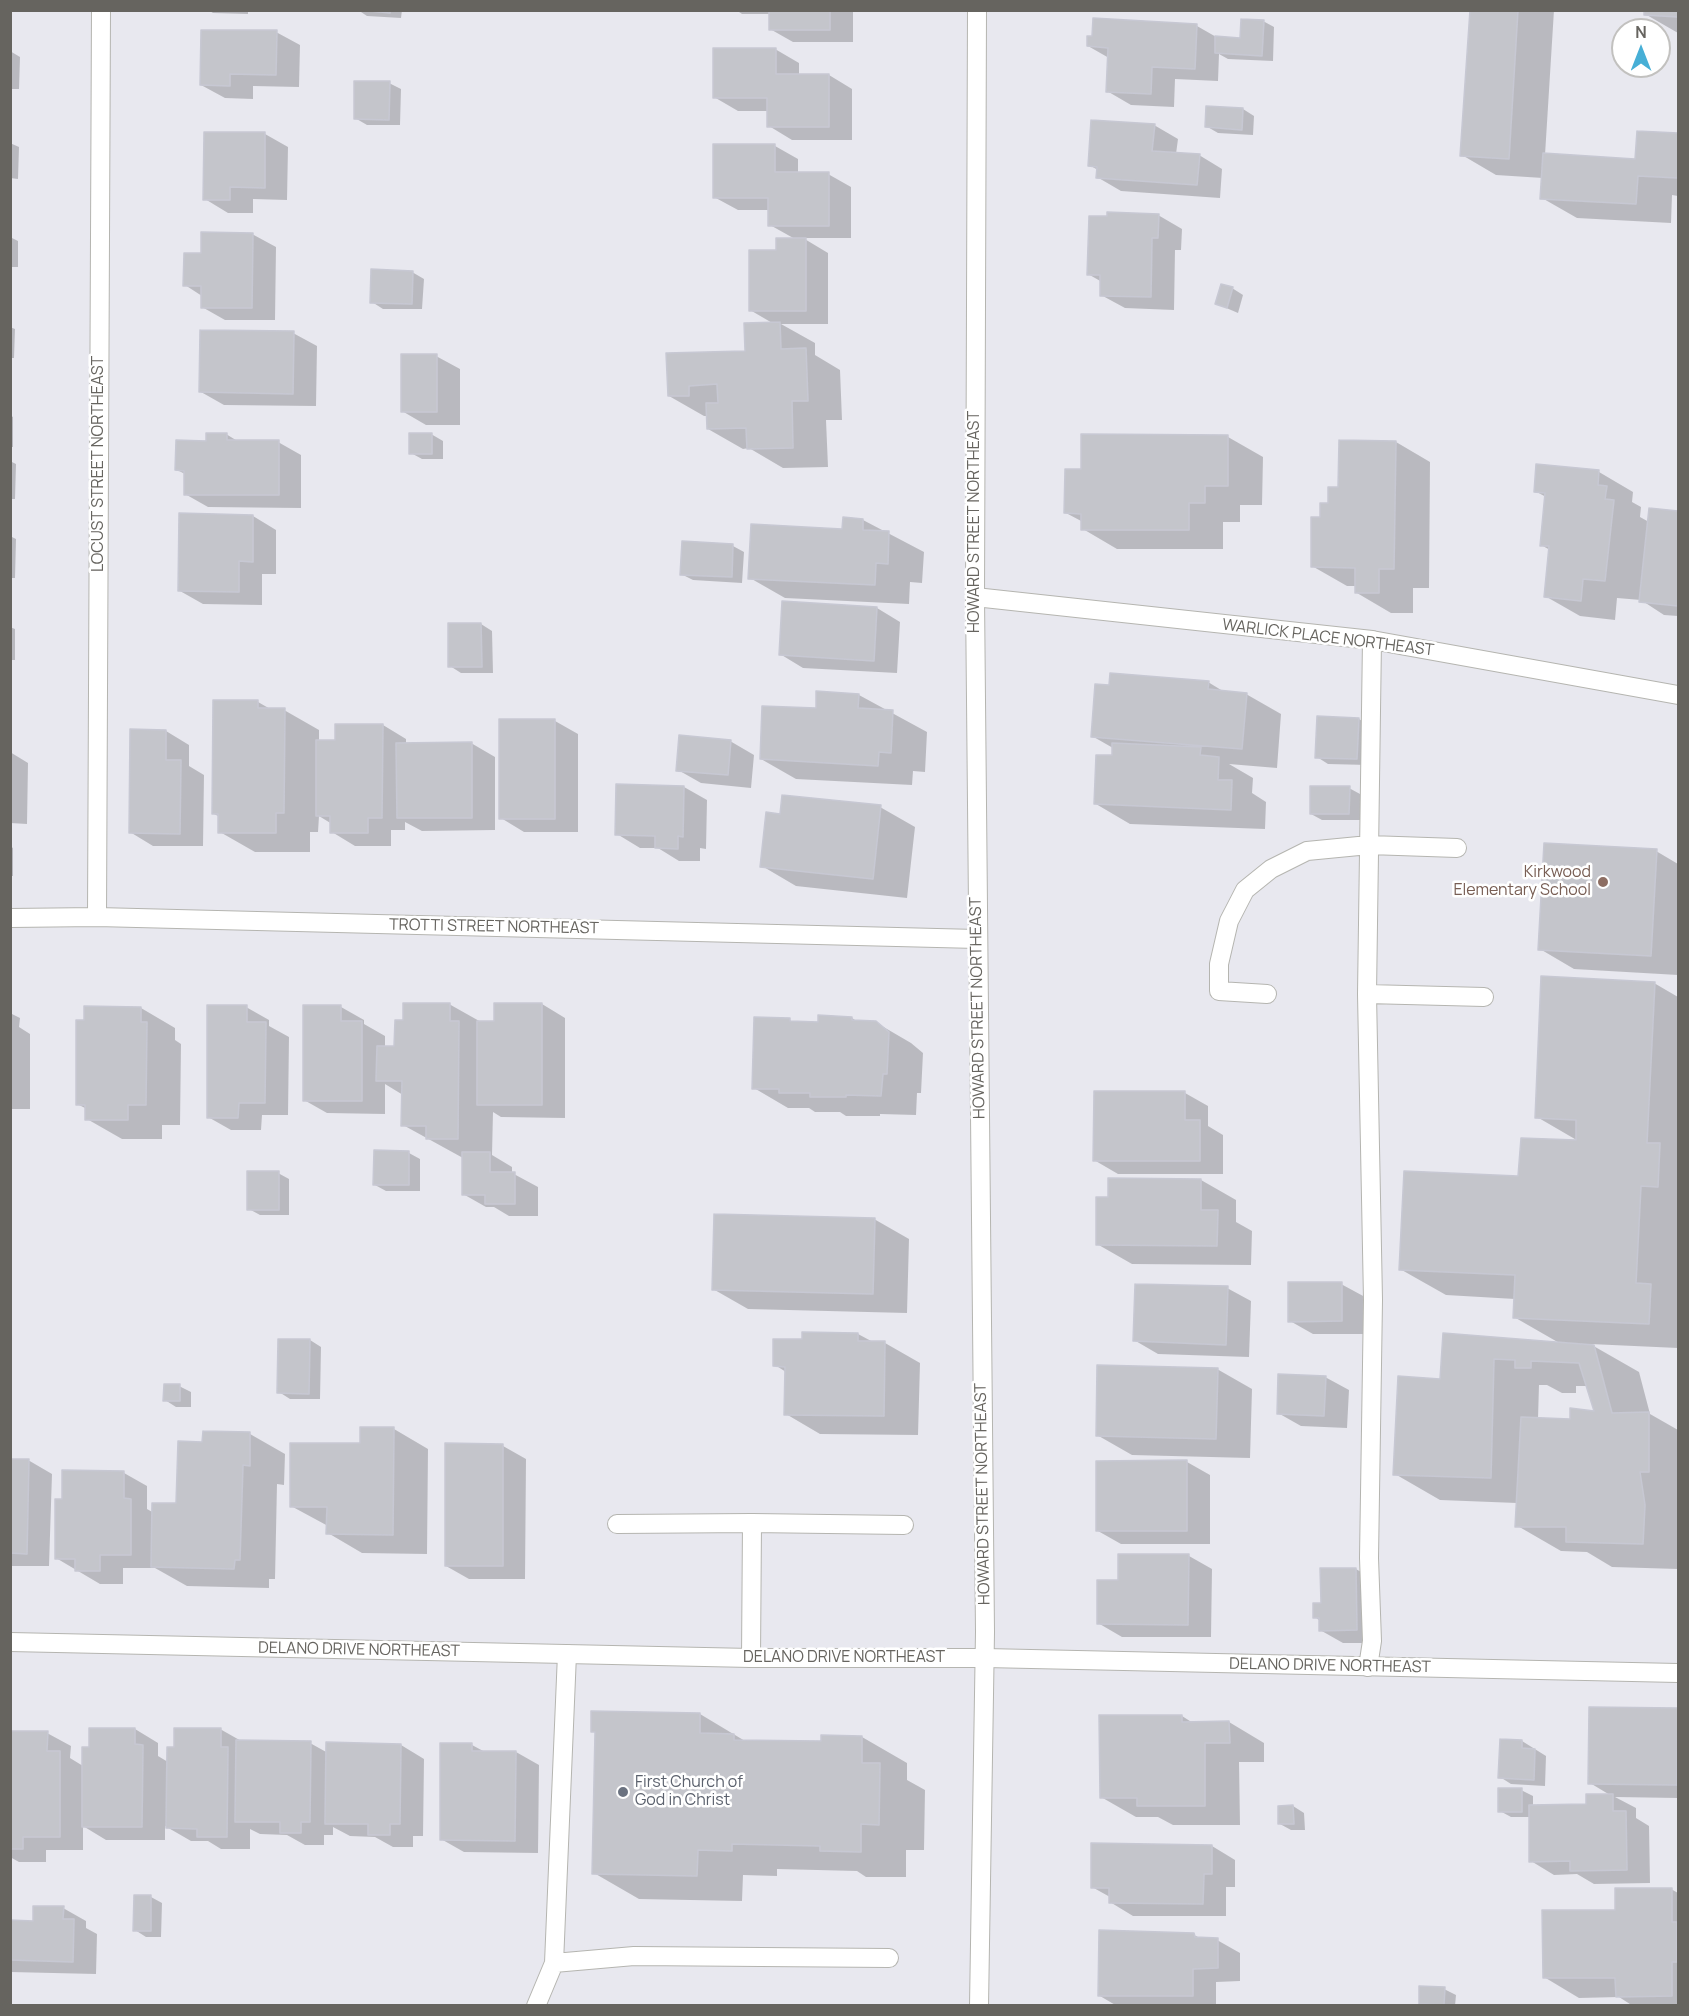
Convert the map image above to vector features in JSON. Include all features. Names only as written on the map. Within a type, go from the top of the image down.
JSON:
[{"type":"street","name":"LOCUST STREET NORTHEAST","points":[[97,917],[101,10]]},
{"type":"street","name":"HOWARD STREET NORTHEAST","points":[[977,10],[975,597],[985,1659],[979,2006]]},
{"type":"street","name":"WARLICK PLACE NORTHEAST","points":[[975,597],[1372,640],[1678,695]]},
{"type":"street","points":[[1368,1667],[1372,1641],[1369,1558],[1372,1300],[1367,994],[1372,640]]},
{"type":"street","points":[[1267,994],[1219,991],[1219,964],[1229,921],[1245,890],[1271,869],[1307,851],[1369,845],[1457,848]]},
{"type":"street","name":"TROTTI STREET NORTHEAST","points":[[10,918],[97,917],[977,939]]},
{"type":"street","points":[[1367,994],[1484,997]]},
{"type":"street","points":[[751,1659],[752,1523]]},
{"type":"street","points":[[617,1524],[904,1525]]},
{"type":"street","name":"DELANO DRIVE NORTHEAST","points":[[10,1642],[751,1659],[985,1659],[1678,1672]]},
{"type":"street","points":[[537,2006],[554,1963],[567,1654]]},
{"type":"street","points":[[554,1963],[634,1956],[889,1958]]},
{"type":"building","points":[[360,10],[390,10],[390,13]]},
{"type":"building","points":[[769,10],[830,10],[830,30],[769,30]]},
{"type":"building","points":[[1470,10],[1518,10],[1509,159],[1460,156]]},
{"type":"building","points":[[1644,10],[1678,10],[1678,17],[1644,15]]},
{"type":"building","points":[[1093,18],[1197,24],[1195,69],[1152,67],[1151,94],[1106,92],[1108,48],[1087,46],[1087,36],[1092,36]]},
{"type":"building","points":[[1241,19],[1264,20],[1262,56],[1215,53],[1215,36],[1240,38]]},
{"type":"building","points":[[201,30],[277,30],[276,75],[230,74],[230,86],[200,85]]},
{"type":"building","points":[[713,48],[776,48],[776,74],[829,74],[829,127],[767,127],[767,98],[713,98]]},
{"type":"building","points":[[354,81],[390,81],[389,120],[354,119]]},
{"type":"building","points":[[1206,106],[1243,108],[1242,130],[1205,127]]},
{"type":"building","points":[[1091,120],[1155,124],[1152,151],[1200,154],[1197,185],[1096,178],[1097,167],[1088,166]]},
{"type":"building","points":[[1637,131],[1678,133],[1678,178],[1638,176],[1636,204],[1540,199],[1543,153],[1635,159]]},
{"type":"building","points":[[204,132],[265,132],[265,188],[230,187],[230,200],[203,200]]},
{"type":"building","points":[[713,144],[775,144],[775,172],[829,172],[829,226],[768,226],[768,198],[713,198]]},
{"type":"building","points":[[1107,212],[1159,214],[1158,238],[1152,238],[1151,297],[1100,296],[1100,275],[1087,275],[1089,216],[1107,216]]},
{"type":"building","points":[[201,232],[253,233],[252,308],[201,308],[201,286],[183,286],[184,253],[201,253]]},
{"type":"building","points":[[776,238],[806,238],[806,311],[749,311],[749,250],[776,250]]},
{"type":"building","points":[[371,269],[413,271],[412,304],[370,303]]},
{"type":"building","points":[[1221,284],[1233,287],[1227,308],[1215,304]]},
{"type":"building","points":[[780,322],[781,349],[806,348],[808,401],[792,401],[793,448],[747,449],[746,428],[707,429],[706,403],[718,403],[717,384],[689,386],[689,396],[668,396],[666,353],[745,351],[744,323]]},
{"type":"building","points":[[200,330],[294,331],[293,394],[199,392]]},
{"type":"building","points":[[401,354],[437,354],[437,412],[401,412]]},
{"type":"building","points":[[206,433],[227,433],[227,440],[279,440],[279,495],[184,495],[184,471],[175,470],[176,440],[206,441]]},
{"type":"building","points":[[409,433],[432,433],[432,454],[409,454]]},
{"type":"building","points":[[1081,434],[1228,435],[1228,486],[1205,486],[1205,503],[1189,503],[1189,530],[1081,530],[1081,514],[1064,513],[1065,469],[1081,469]]},
{"type":"building","points":[[1339,440],[1396,441],[1394,569],[1379,569],[1379,593],[1355,593],[1355,568],[1311,567],[1311,517],[1320,517],[1320,503],[1328,503],[1328,487],[1338,487]]},
{"type":"building","points":[[1536,464],[1599,470],[1598,485],[1607,486],[1605,499],[1614,500],[1605,581],[1583,579],[1581,601],[1544,597],[1549,546],[1540,546],[1545,493],[1534,492]]},
{"type":"building","points":[[1649,508],[1678,511],[1678,606],[1639,602]]},
{"type":"building","points":[[179,513],[253,515],[253,562],[239,561],[239,592],[178,591]]},
{"type":"building","points":[[843,517],[863,519],[863,530],[889,531],[888,564],[876,563],[875,585],[748,579],[751,524],[842,529]]},
{"type":"building","points":[[682,541],[733,544],[732,577],[680,575]]},
{"type":"building","points":[[782,601],[877,607],[874,661],[779,655]]},
{"type":"building","points":[[448,623],[481,623],[482,667],[448,667]]},
{"type":"building","points":[[1110,673],[1209,681],[1208,689],[1247,693],[1242,749],[1091,737],[1095,684],[1109,685]]},
{"type":"building","points":[[816,691],[859,694],[858,708],[893,710],[891,753],[879,752],[878,766],[760,759],[762,706],[816,708]]},
{"type":"building","points":[[213,700],[258,700],[258,708],[285,708],[284,813],[276,813],[276,833],[218,833],[218,814],[212,814]]},
{"type":"building","points":[[1317,716],[1359,718],[1357,759],[1315,758]]},
{"type":"building","points":[[499,719],[555,719],[555,819],[499,819]]},
{"type":"building","points":[[335,724],[383,724],[382,818],[368,818],[368,833],[330,833],[330,816],[316,816],[316,740],[335,740]]},
{"type":"building","points":[[130,729],[166,730],[166,760],[181,760],[180,834],[129,833]]},
{"type":"building","points":[[679,735],[731,740],[728,775],[676,771]]},
{"type":"building","points":[[472,742],[472,818],[397,818],[396,743]]},
{"type":"building","points":[[1112,743],[1201,747],[1200,755],[1219,757],[1218,780],[1232,780],[1231,810],[1094,804],[1096,755],[1112,755]]},
{"type":"building","points":[[616,784],[684,786],[683,837],[678,836],[678,849],[655,848],[655,836],[615,835]]},
{"type":"building","points":[[1310,786],[1350,786],[1349,814],[1310,814]]},
{"type":"building","points":[[782,795],[881,805],[873,879],[760,867],[766,812],[780,814]]},
{"type":"building","points":[[1544,843],[1657,849],[1651,956],[1538,950]]},
{"type":"building","points":[[1541,976],[1655,982],[1647,1143],[1660,1143],[1658,1187],[1641,1186],[1636,1283],[1651,1284],[1649,1324],[1513,1318],[1515,1275],[1399,1270],[1404,1171],[1518,1176],[1521,1138],[1576,1140],[1576,1120],[1535,1118]]},
{"type":"building","points":[[403,1003],[450,1003],[450,1021],[459,1021],[458,1139],[426,1139],[426,1126],[401,1126],[402,1081],[376,1081],[377,1046],[394,1046],[395,1020],[403,1020]]},
{"type":"building","points":[[494,1003],[542,1003],[542,1105],[477,1105],[477,1021],[494,1021]]},
{"type":"building","points":[[207,1005],[247,1005],[247,1022],[266,1022],[265,1103],[239,1103],[238,1118],[207,1118]]},
{"type":"building","points":[[303,1005],[341,1005],[341,1021],[362,1021],[362,1101],[303,1101]]},
{"type":"building","points":[[84,1006],[141,1007],[141,1022],[147,1022],[146,1105],[128,1105],[128,1120],[85,1120],[85,1105],[76,1105],[76,1020],[84,1020]]},
{"type":"building","points":[[818,1015],[876,1021],[889,1032],[887,1074],[883,1074],[881,1096],[810,1097],[810,1093],[779,1093],[779,1089],[752,1089],[754,1017],[790,1018],[790,1021],[818,1022]]},
{"type":"building","points":[[1094,1091],[1185,1091],[1185,1120],[1200,1120],[1200,1161],[1093,1161]]},
{"type":"building","points":[[374,1150],[409,1151],[409,1185],[373,1185]]},
{"type":"building","points":[[462,1152],[490,1152],[490,1172],[515,1172],[515,1204],[485,1204],[485,1195],[462,1195]]},
{"type":"building","points":[[247,1171],[279,1171],[279,1210],[247,1210]]},
{"type":"building","points":[[1108,1178],[1201,1179],[1201,1210],[1218,1210],[1217,1246],[1096,1245],[1096,1197],[1108,1197]]},
{"type":"building","points":[[714,1214],[875,1218],[873,1294],[712,1290]]},
{"type":"building","points":[[1288,1282],[1342,1282],[1342,1321],[1288,1322]]},
{"type":"building","points":[[1135,1284],[1228,1286],[1226,1345],[1133,1341]]},
{"type":"building","points":[[802,1332],[858,1333],[858,1341],[885,1341],[884,1416],[784,1415],[785,1367],[773,1366],[773,1339],[802,1339]]},
{"type":"building","points":[[1443,1333],[1594,1345],[1612,1413],[1649,1412],[1649,1472],[1640,1472],[1645,1505],[1643,1544],[1566,1542],[1566,1527],[1515,1527],[1521,1417],[1570,1419],[1570,1408],[1594,1411],[1579,1363],[1531,1361],[1531,1368],[1515,1368],[1515,1360],[1494,1359],[1491,1478],[1393,1475],[1398,1376],[1440,1379]]},
{"type":"building","points":[[278,1339],[310,1339],[309,1394],[277,1393]]},
{"type":"building","points":[[1097,1365],[1218,1368],[1216,1439],[1096,1436]]},
{"type":"building","points":[[1278,1374],[1326,1376],[1324,1416],[1277,1414]]},
{"type":"building","points":[[164,1384],[180,1384],[180,1401],[163,1401]]},
{"type":"building","points":[[360,1427],[394,1427],[393,1535],[326,1534],[327,1507],[290,1507],[290,1443],[360,1443]]},
{"type":"building","points":[[203,1431],[250,1432],[250,1466],[243,1465],[240,1560],[235,1560],[234,1569],[151,1567],[152,1503],[176,1503],[178,1441],[202,1442]]},
{"type":"building","points":[[445,1443],[503,1444],[503,1566],[445,1566]]},
{"type":"building","points":[[10,1459],[29,1459],[27,1554],[10,1553]]},
{"type":"building","points":[[1187,1460],[1187,1531],[1096,1531],[1096,1461]]},
{"type":"building","points":[[62,1470],[124,1471],[124,1498],[131,1499],[131,1555],[100,1555],[100,1571],[75,1571],[75,1559],[55,1559],[55,1499],[62,1499]]},
{"type":"building","points":[[1118,1554],[1189,1554],[1188,1625],[1097,1624],[1097,1580],[1118,1580]]},
{"type":"building","points":[[1320,1568],[1356,1568],[1357,1630],[1319,1631],[1319,1618],[1313,1618],[1313,1603],[1321,1603]]},
{"type":"building","points":[[1589,1707],[1678,1708],[1677,1785],[1588,1784]]},
{"type":"building","points":[[591,1711],[700,1713],[700,1733],[734,1734],[734,1740],[821,1741],[821,1735],[862,1736],[862,1763],[880,1763],[879,1825],[861,1824],[861,1852],[820,1851],[820,1846],[732,1844],[732,1851],[698,1850],[697,1876],[592,1874],[595,1732],[591,1732]]},
{"type":"building","points":[[1099,1715],[1182,1715],[1182,1722],[1229,1721],[1230,1743],[1205,1743],[1205,1806],[1137,1806],[1137,1798],[1100,1798]]},
{"type":"building","points":[[89,1728],[135,1728],[135,1744],[143,1745],[142,1827],[82,1827],[82,1747],[89,1747]]},
{"type":"building","points":[[174,1728],[221,1728],[221,1747],[228,1747],[227,1837],[197,1837],[197,1829],[166,1828],[167,1747],[174,1747]]},
{"type":"building","points":[[10,1731],[48,1731],[47,1751],[60,1751],[60,1837],[23,1837],[23,1849],[10,1849]]},
{"type":"building","points":[[1500,1739],[1522,1740],[1522,1748],[1535,1749],[1534,1780],[1498,1778]]},
{"type":"building","points":[[236,1740],[311,1741],[310,1822],[301,1822],[301,1833],[280,1833],[280,1822],[235,1822]]},
{"type":"building","points":[[326,1742],[401,1744],[400,1824],[390,1824],[390,1835],[368,1835],[368,1824],[325,1824]]},
{"type":"building","points":[[440,1743],[472,1743],[472,1751],[516,1751],[515,1841],[440,1840]]},
{"type":"building","points":[[1498,1788],[1522,1788],[1522,1812],[1498,1812]]},
{"type":"building","points":[[1586,1794],[1613,1794],[1613,1811],[1626,1811],[1627,1870],[1570,1871],[1570,1861],[1529,1862],[1529,1805],[1586,1804]]},
{"type":"building","points":[[1293,1805],[1294,1824],[1278,1824],[1278,1806]]},
{"type":"building","points":[[1091,1843],[1212,1845],[1212,1874],[1204,1874],[1203,1904],[1109,1903],[1109,1888],[1091,1888]]},
{"type":"building","points":[[1615,1888],[1672,1888],[1672,1922],[1677,1922],[1677,1962],[1672,1962],[1672,1996],[1616,1997],[1615,1978],[1543,1978],[1542,1910],[1615,1910]]},
{"type":"building","points":[[134,1895],[151,1895],[151,1931],[133,1931]]},
{"type":"building","points":[[33,1906],[64,1906],[63,1919],[74,1919],[73,1962],[10,1960],[10,1920],[33,1921]]},
{"type":"building","points":[[1099,1930],[1194,1933],[1195,1937],[1218,1938],[1218,1968],[1193,1969],[1193,1996],[1098,1996]]},
{"type":"building","points":[[1419,1986],[1445,1987],[1444,2005],[1419,2004]]},
{"type":"place","name":"Kirkwood Elementary School","points":[[1603,882]]},
{"type":"place","name":"First Church of God in Christ","points":[[623,1792]]}]
